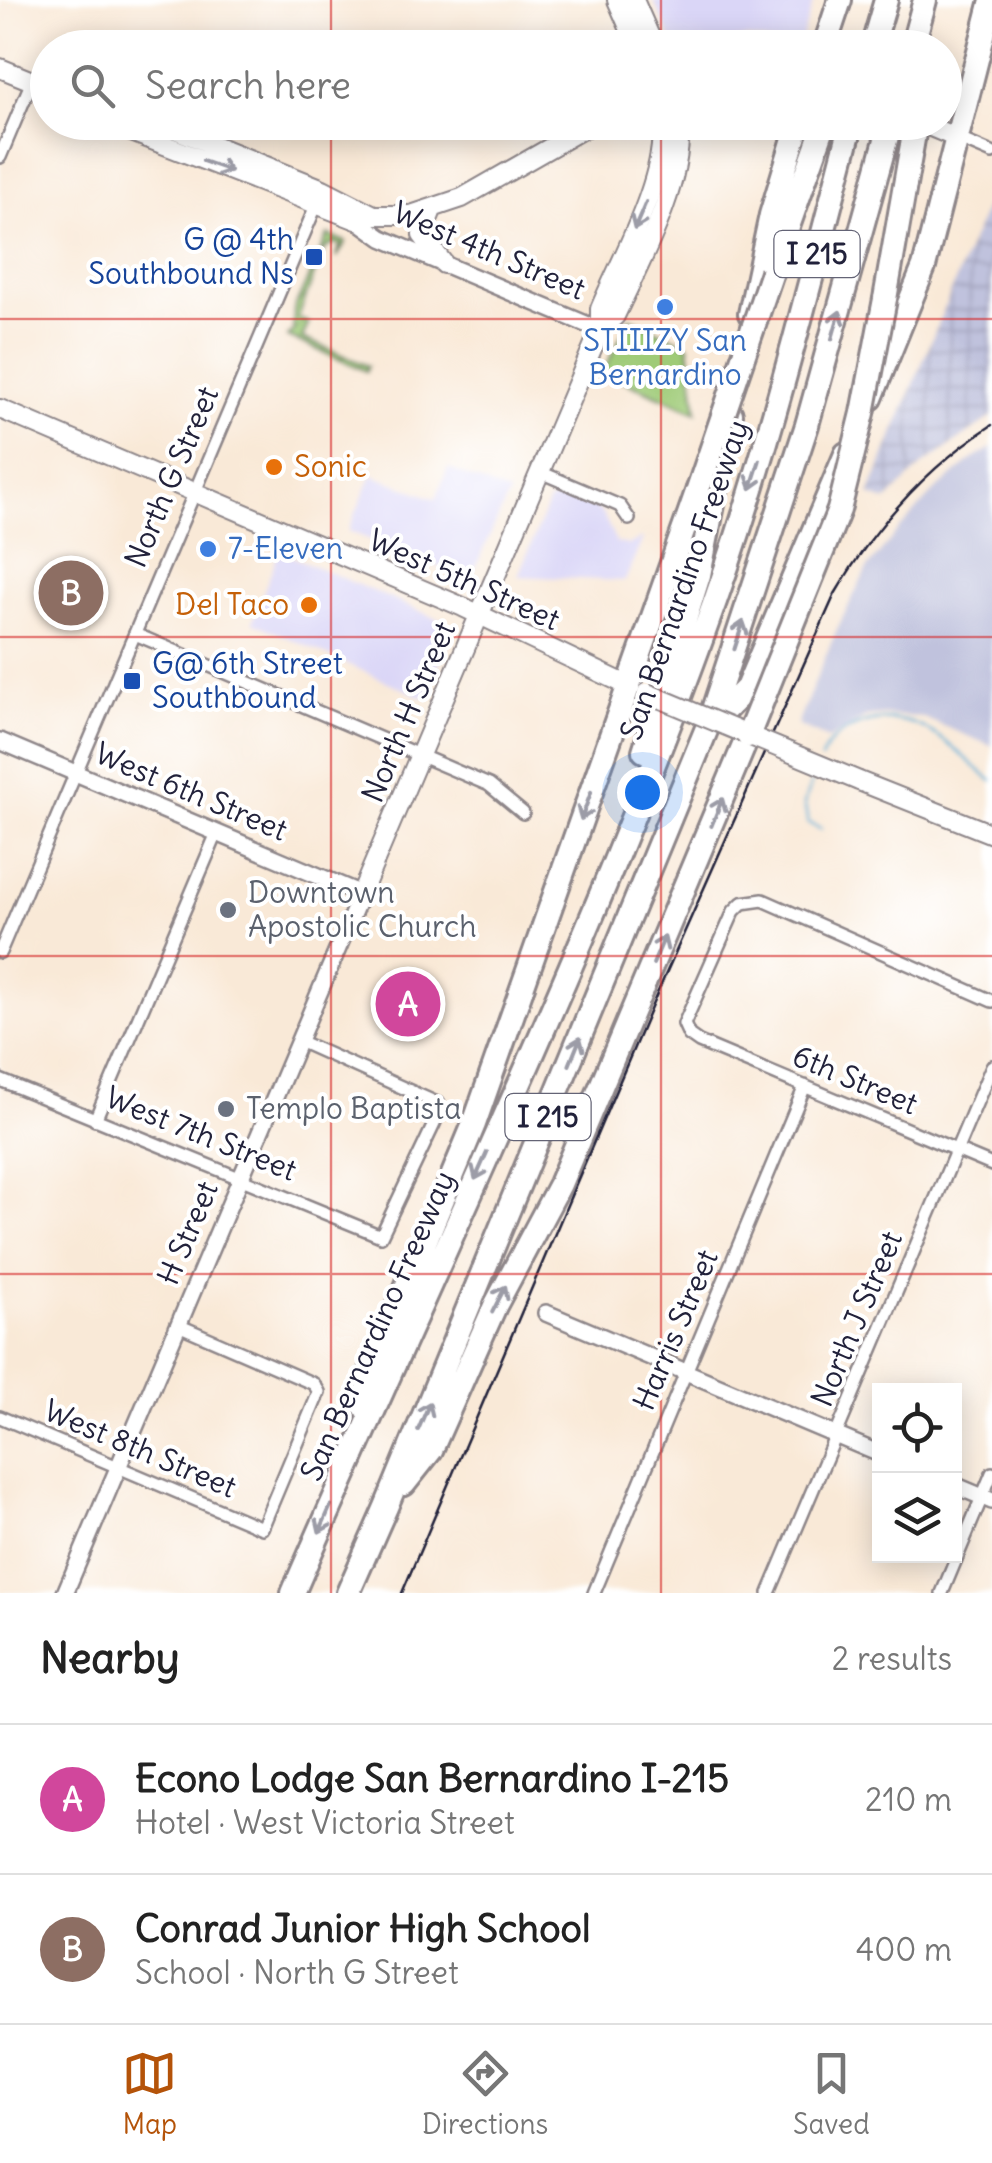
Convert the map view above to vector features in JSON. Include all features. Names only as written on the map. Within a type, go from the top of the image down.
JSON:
[{"type":"highway","points":[[830,30],[840,0]]},
{"type":"highway","points":[[877,30],[886,0]]},
{"type":"highway","points":[[962,118],[992,0]]},
{"type":"highway","points":[[576,948],[694,592],[758,270],[794,140]]},
{"type":"highway","points":[[358,1444],[370,1374],[474,1124],[637,689],[819,140]]},
{"type":"highway","name":"San Bernardino Freeway","points":[[293,1593],[576,948],[706,628],[769,428],[848,140]]},
{"type":"highway","name":"I 215","points":[[348,1593],[707,728],[807,425],[886,140]]},
{"type":"highway","points":[[386,1506],[431,1450],[495,1306],[560,1184],[686,889],[839,510],[864,412],[914,140]]},
{"type":"highway","points":[[707,728],[747,688],[894,344],[924,267],[956,140]]},
{"type":"main road","points":[[617,0],[630,30]]},
{"type":"main road","points":[[634,0],[647,30]]},
{"type":"main road","points":[[0,68],[30,78]]},
{"type":"main road","points":[[157,140],[320,198]]},
{"type":"main road","points":[[196,140],[365,218],[432,210],[462,198],[564,140]]},
{"type":"main road","name":"North H Street","points":[[361,894],[600,330],[600,308],[656,174],[662,140]]},
{"type":"main road","name":"North H Street","points":[[600,330],[615,316],[675,175],[681,140]]},
{"type":"main road","points":[[432,210],[422,235],[444,264]]},
{"type":"main road","name":"West 5th Street","points":[[0,409],[480,614],[637,689],[992,834]]},
{"type":"street","points":[[0,157],[30,100]]},
{"type":"street","points":[[962,140],[992,153]]},
{"type":"street","name":"North G Street","points":[[0,952],[320,198]]},
{"type":"street","name":"West 4th Street","points":[[365,218],[382,238],[600,330]]},
{"type":"street","points":[[540,472],[620,506],[629,519]]},
{"type":"street","points":[[135,634],[489,785],[523,813]]},
{"type":"street","name":"West 6th Street","points":[[0,741],[361,894]]},
{"type":"street","points":[[95,1120],[218,833]]},
{"type":"street","name":"H Street","points":[[65,1593],[361,894]]},
{"type":"street","name":"6th Street","points":[[992,1001],[763,900],[742,903],[734,911],[684,1024],[698,1042],[992,1165]]},
{"type":"street","name":"West 7th Street","points":[[0,1080],[382,1236],[435,1122],[439,1104],[299,1041]]},
{"type":"street","name":"North J Street","points":[[769,1593],[992,1066]]},
{"type":"street","name":"Harris Street","points":[[594,1593],[804,1086]]},
{"type":"street","points":[[546,1313],[872,1451]]},
{"type":"street","name":"West 8th Street","points":[[0,1417],[262,1528],[319,1392],[314,1384],[178,1325]]},
{"type":"street","points":[[942,1593],[987,1499],[992,1472]]},
{"type":"street","points":[[962,1488],[987,1499]]},
{"type":"shaded area","points":[[653,0],[814,0],[805,30],[667,30]]},
{"type":"shaded area","points":[[992,190],[992,417],[923,465],[886,501],[869,495]]},
{"type":"shaded area","points":[[992,448],[992,746],[921,717],[866,717],[828,739],[797,725],[867,569],[938,488]]},
{"type":"shaded area","points":[[448,468],[509,494],[470,579],[348,531],[372,475],[436,499]]},
{"type":"shaded area","points":[[565,495],[594,505],[616,542],[628,545],[643,538],[625,581],[518,576],[549,501]]},
{"type":"shaded area","points":[[279,551],[450,624],[454,629],[424,698],[252,622]]},
{"type":"green space","points":[[328,235],[346,242],[337,257],[340,245],[336,243],[321,256],[298,318],[309,323],[302,338],[368,366],[366,371],[288,337],[293,331],[294,309]]},
{"type":"green space","points":[[630,318],[689,345],[697,412],[603,372]]},
{"type":"waterway","points":[[821,759],[832,741],[848,730],[881,720],[900,720],[948,743],[992,781]]},
{"type":"waterway","points":[[816,771],[804,803],[808,823],[821,829]]},
{"type":"railway","points":[[402,1593],[656,996],[835,594],[903,500],[945,460],[992,425]]},
{"type":"place","name":"G @ 4th Southbound Ns","points":[[314,257]]},
{"type":"place","name":"STIIIZY San Bernardino","points":[[665,307]]},
{"type":"place","name":"Sonic","points":[[274,467]]},
{"type":"place","name":"7-Eleven","points":[[208,549]]},
{"type":"place","name":"Conrad Junior High School","points":[[71,593]]},
{"type":"place","name":"Del Taco","points":[[309,605]]},
{"type":"place","name":"G@ 6th Street Southbound","points":[[132,681]]},
{"type":"place","name":"Downtown Apostolic Church","points":[[228,910]]},
{"type":"place","name":"Econo Lodge San Bernardino I-215","points":[[408,1004]]},
{"type":"place","name":"Templo Baptista","points":[[226,1109]]}]
